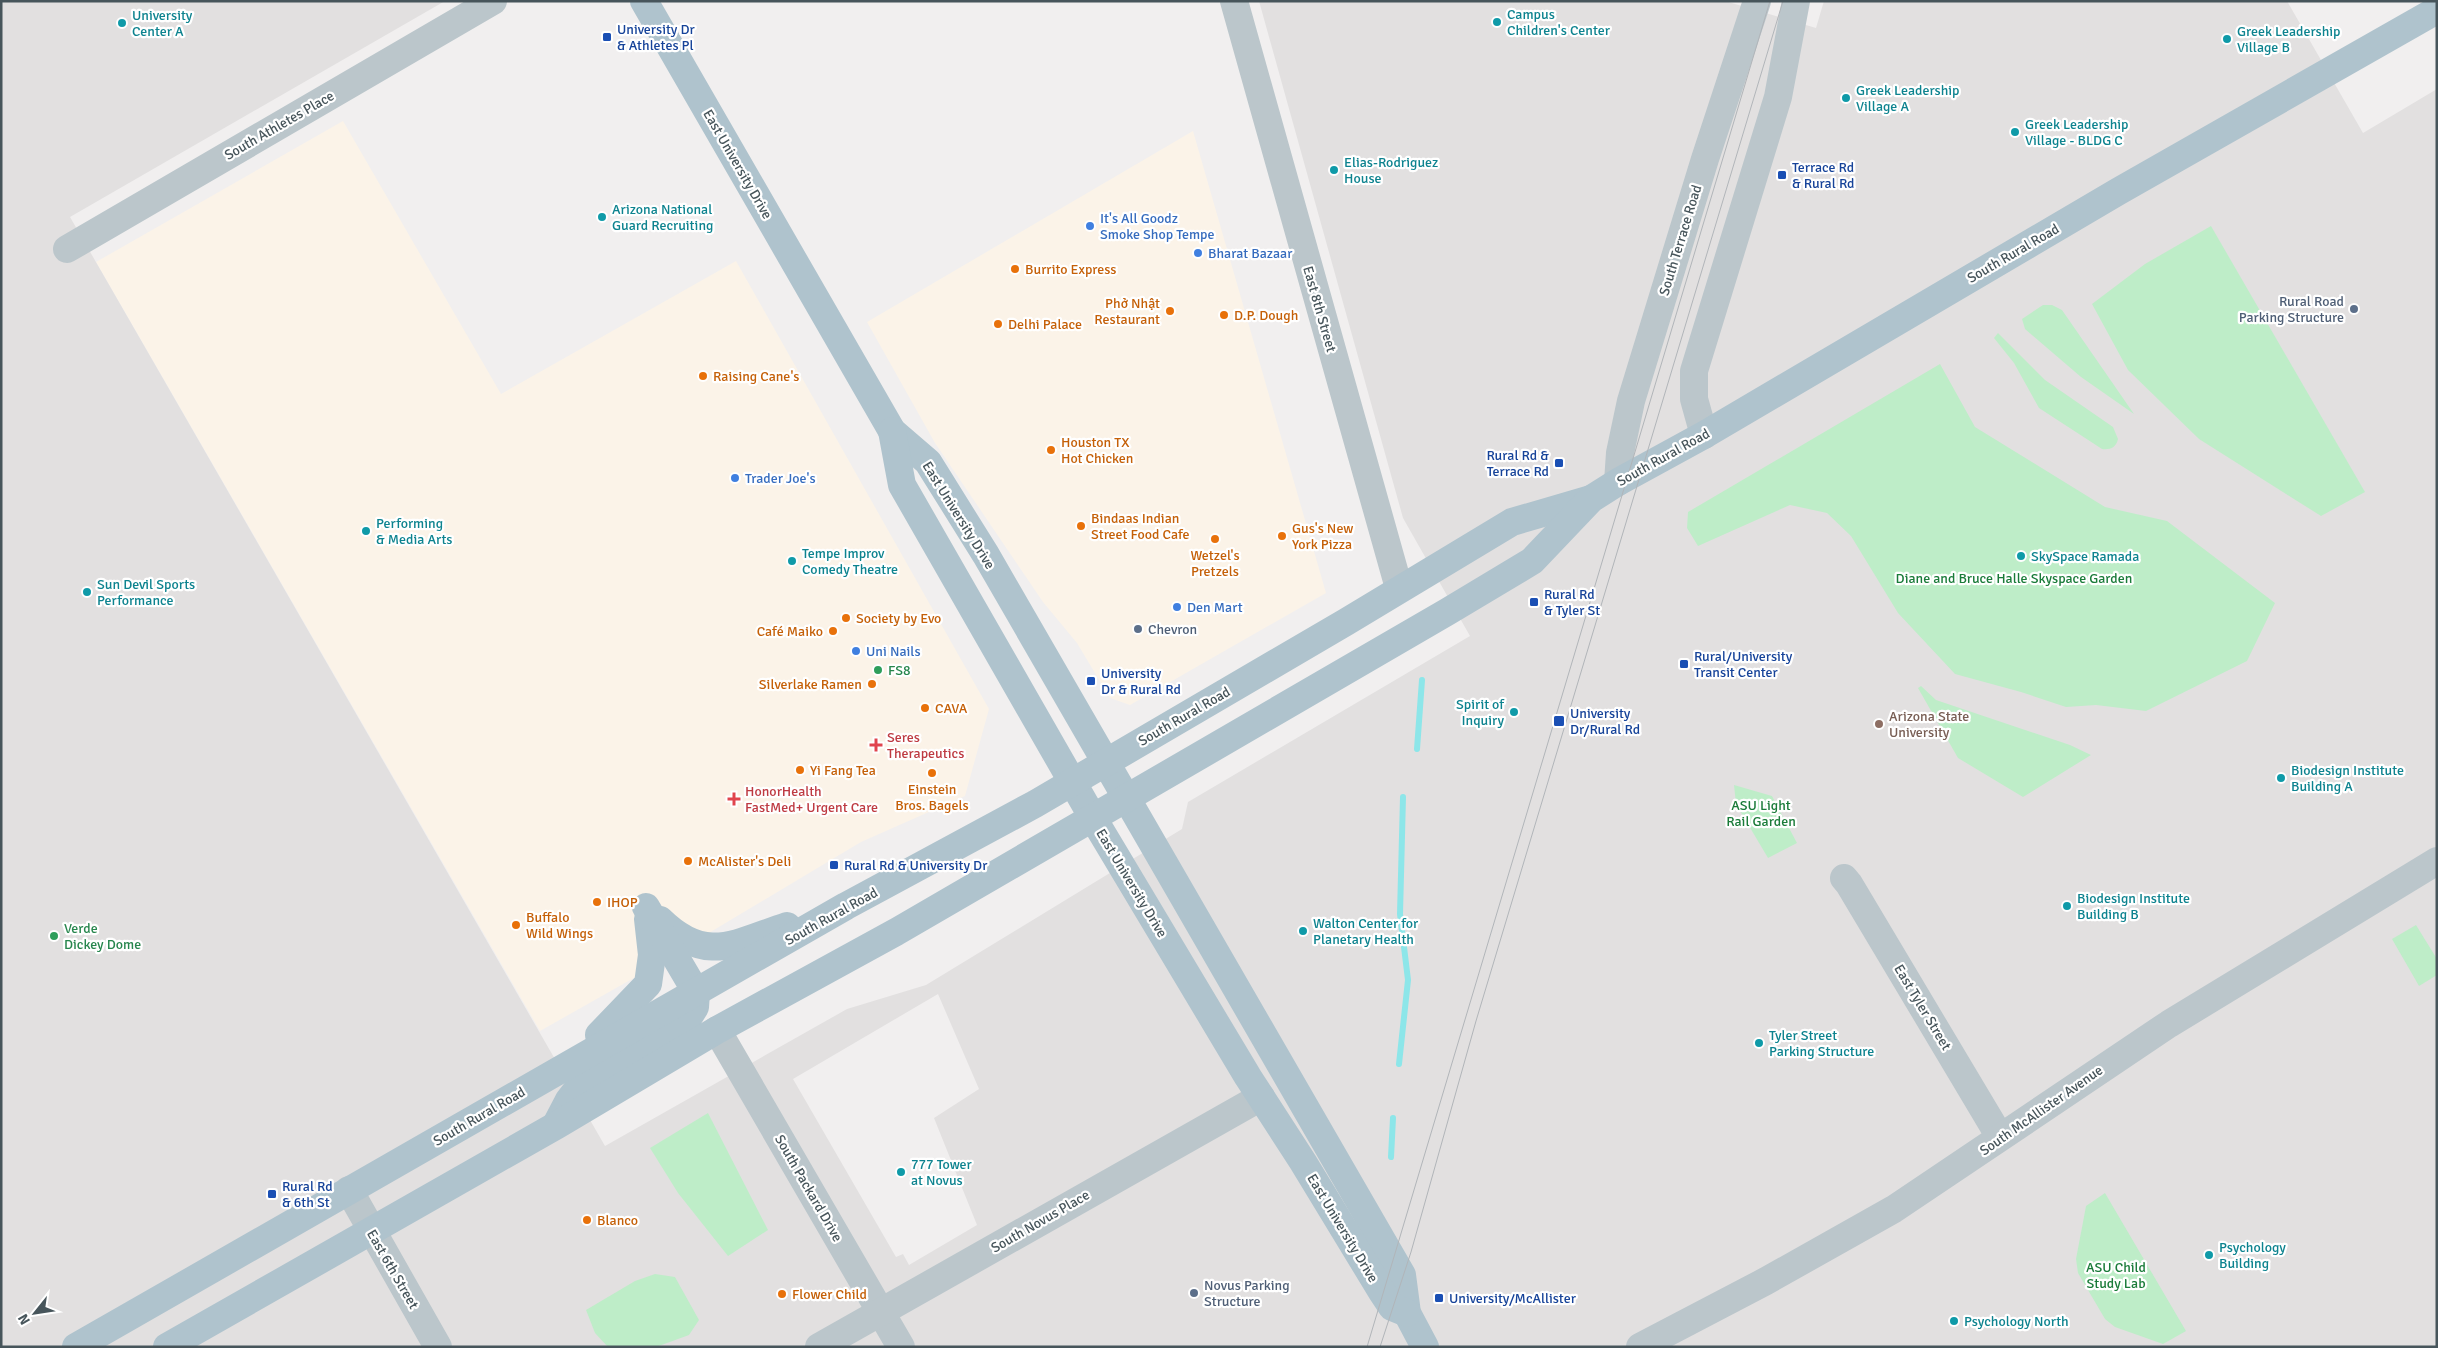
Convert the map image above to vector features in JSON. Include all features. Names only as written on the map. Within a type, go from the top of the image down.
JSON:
[{"type":"main road","name":"East University Drive","points":[[644,1],[892,431],[928,462],[986,555],[1107,762],[1402,1275],[1407,1313],[1426,1347]]},
{"type":"main road","name":"South Rural Road","points":[[167,1347],[557,1125],[717,1030],[896,932],[1532,561],[1591,499],[1618,482],[1704,435],[2119,192],[2437,10]]},
{"type":"main road","name":"East University Drive","points":[[892,431],[902,485],[1093,818],[1261,1097],[1392,1307],[1407,1313]]},
{"type":"main road","name":"South Rural Road","points":[[76,1347],[846,906],[1107,762],[1512,522],[1591,499]]},
{"type":"main road","points":[[646,907],[671,931],[687,942],[710,948],[726,946],[846,906]]},
{"type":"main road","points":[[557,1125],[568,1100],[583,1082],[685,1023],[695,1007],[696,992],[646,907]]},
{"type":"main road","points":[[570,1063],[630,1006],[648,984],[652,955],[646,907]]},
{"type":"street","name":"South Athletes Place","points":[[67,249],[493,1]]},
{"type":"street","name":"East 8th Street","points":[[1234,1],[1399,588]]},
{"type":"street","name":"South Terrace Road","points":[[1618,482],[1620,453],[1631,402],[1705,159],[1758,1]]},
{"type":"street","points":[[1704,435],[1694,399],[1694,371],[1778,97],[1796,1]]},
{"type":"street","name":"South McAllister Avenue","points":[[1640,1347],[1766,1282],[1877,1219],[2074,1086],[2193,1009],[2437,862]]},
{"type":"street","name":"East Tyler Street","points":[[1844,878],[2000,1137]]},
{"type":"street","name":"South Packard Drive","points":[[717,1030],[901,1347]]},
{"type":"street","name":"South Novus Place","points":[[819,1347],[1261,1097]]},
{"type":"street","name":"East 6th Street","points":[[349,1190],[438,1347]]},
{"type":"shaded area","name":"Arizona State University","points":[[1,1],[445,1],[70,217],[605,1146],[847,1009],[926,985],[1182,829],[1188,802],[1470,636],[1403,518],[1259,1],[1725,1],[1816,28],[1824,1],[2287,1],[2363,133],[2437,89],[2437,1347],[1,1347]],"holes":[[[938,994],[979,1089],[934,1118],[977,1225],[909,1265],[903,1254],[896,1257],[793,1079]]]},
{"type":"shaded area","points":[[343,121],[501,394],[736,261],[989,709],[965,796],[861,842],[632,979],[540,1031],[96,262]]},
{"type":"shaded area","points":[[1193,131],[1326,593],[1130,705],[1110,698],[1077,643],[1043,602],[935,443],[867,322]]},
{"type":"green space","points":[[2211,226],[2365,492],[2321,516],[2199,439],[2128,370],[2092,304],[2145,264]]},
{"type":"green space","points":[[2043,305],[2052,305],[2062,310],[2134,414],[2081,377],[2025,329],[2022,319]]},
{"type":"green space","points":[[1998,333],[2045,380],[2113,427],[2118,439],[2114,446],[2110,449],[2102,449],[2039,408],[2014,363],[1994,338]]},
{"type":"green space","name":"Diane and Bruce Halle Skyspace Garden","points":[[1940,364],[1975,427],[2105,507],[2167,521],[2275,603],[2247,661],[2146,711],[2096,705],[2066,707],[2021,692],[1955,674],[1898,613],[1851,536],[1827,513],[1790,505],[1698,546],[1687,528],[1688,512]]},
{"type":"green space","points":[[1921,686],[1936,700],[2070,745],[2091,755],[2023,797],[1958,758],[1918,688]]},
{"type":"green space","name":"ASU Light Rail Garden","points":[[1734,785],[1772,796],[1797,843],[1768,858],[1736,804]]},
{"type":"green space","points":[[2416,925],[2437,959],[2437,975],[2419,986],[2392,939]]},
{"type":"green space","points":[[708,1113],[768,1230],[728,1256],[678,1193],[650,1148]]},
{"type":"green space","name":"ASU Child Study Lab","points":[[2105,1193],[2186,1331],[2163,1344],[2115,1327],[2105,1319],[2078,1273],[2076,1259],[2086,1206]]},
{"type":"green space","points":[[655,1274],[675,1277],[699,1320],[689,1335],[656,1347],[608,1347],[595,1333],[586,1310],[635,1281]]},
{"type":"waterway","points":[[1417,749],[1422,680]]},
{"type":"waterway","points":[[1399,1064],[1408,980],[1400,914],[1403,797]]},
{"type":"waterway","points":[[1391,1157],[1393,1118]]},
{"type":"tram line","points":[[1367,1347],[1770,1]]},
{"type":"tram line","points":[[1380,1347],[1411,1252],[1476,1021],[1783,1]]},
{"type":"place","name":"Campus Children's Center","points":[[1497,22]]},
{"type":"place","name":"University Center A","points":[[122,23]]},
{"type":"place","name":"University Dr & Athletes Pl","points":[[607,37]]},
{"type":"place","name":"Greek Leadership Village B","points":[[2227,39]]},
{"type":"place","name":"Greek Leadership Village A","points":[[1846,98]]},
{"type":"place","name":"Greek Leadership Village - BLDG C","points":[[2015,132]]},
{"type":"place","name":"Elias-Rodriguez House","points":[[1334,170]]},
{"type":"place","name":"Terrace Rd & Rural Rd","points":[[1782,175]]},
{"type":"place","name":"Arizona National Guard Recruiting","points":[[602,217]]},
{"type":"place","name":"It's All Goodz Smoke Shop Tempe","points":[[1090,226]]},
{"type":"place","name":"Bharat Bazaar","points":[[1198,253]]},
{"type":"place","name":"Burrito Express","points":[[1015,269]]},
{"type":"place","name":"Rural Road Parking Structure","points":[[2354,309]]},
{"type":"place","name":"Phở Nhật Restaurant","points":[[1170,311]]},
{"type":"place","name":"D.P. Dough","points":[[1224,315]]},
{"type":"place","name":"Delhi Palace","points":[[998,324]]},
{"type":"place","name":"Raising Cane's","points":[[703,376]]},
{"type":"place","name":"Houston TX Hot Chicken","points":[[1051,450]]},
{"type":"place","name":"Rural Rd & Terrace Rd","points":[[1559,463]]},
{"type":"place","name":"Trader Joe's","points":[[735,478]]},
{"type":"place","name":"Bindaas Indian Street Food Cafe","points":[[1081,526]]},
{"type":"place","name":"Performing & Media Arts","points":[[366,531]]},
{"type":"place","name":"Gus's New York Pizza","points":[[1282,536]]},
{"type":"place","name":"Wetzel's Pretzels","points":[[1215,539]]},
{"type":"place","name":"SkySpace Ramada","points":[[2021,556]]},
{"type":"place","name":"Tempe Improv Comedy Theatre","points":[[792,561]]},
{"type":"place","name":"Sun Devil Sports Performance","points":[[87,592]]},
{"type":"place","name":"Rural Rd & Tyler St","points":[[1534,602]]},
{"type":"place","name":"Den Mart","points":[[1177,607]]},
{"type":"place","name":"Society by Evo","points":[[846,618]]},
{"type":"place","name":"Chevron","points":[[1138,629]]},
{"type":"place","name":"Café Maiko","points":[[833,631]]},
{"type":"place","name":"Uni Nails","points":[[856,651]]},
{"type":"place","name":"Rural/University Transit Center","points":[[1684,664]]},
{"type":"place","name":"FS8","points":[[878,670]]},
{"type":"place","name":"University Dr & Rural Rd","points":[[1091,681]]},
{"type":"place","name":"Silverlake Ramen","points":[[872,684]]},
{"type":"place","name":"CAVA","points":[[925,708]]},
{"type":"place","name":"Spirit of Inquiry","points":[[1514,712]]},
{"type":"place","name":"University Dr/Rural Rd","points":[[1559,721]]},
{"type":"place","name":"Arizona State University","points":[[1879,724]]},
{"type":"place","name":"Seres Therapeutics","points":[[876,745]]},
{"type":"place","name":"Yi Fang Tea","points":[[800,770]]},
{"type":"place","name":"Einstein Bros. Bagels","points":[[932,773]]},
{"type":"place","name":"Biodesign Institute Building A","points":[[2281,778]]},
{"type":"place","name":"HonorHealth FastMed+ Urgent Care","points":[[734,799]]},
{"type":"place","name":"McAlister's Deli","points":[[688,861]]},
{"type":"place","name":"Rural Rd & University Dr","points":[[834,865]]},
{"type":"place","name":"IHOP","points":[[597,902]]},
{"type":"place","name":"Biodesign Institute Building B","points":[[2067,906]]},
{"type":"place","name":"Buffalo Wild Wings","points":[[516,925]]},
{"type":"place","name":"Walton Center for Planetary Health","points":[[1303,931]]},
{"type":"place","name":"Verde Dickey Dome","points":[[54,936]]},
{"type":"place","name":"Tyler Street Parking Structure","points":[[1759,1043]]},
{"type":"place","name":"777 Tower at Novus","points":[[901,1172]]},
{"type":"place","name":"Rural Rd & 6th St","points":[[272,1194]]},
{"type":"place","name":"Blanco","points":[[587,1220]]},
{"type":"place","name":"Psychology Building","points":[[2209,1255]]},
{"type":"place","name":"Novus Parking Structure","points":[[1194,1293]]},
{"type":"place","name":"Flower Child","points":[[782,1294]]},
{"type":"place","name":"University/McAllister","points":[[1439,1298]]},
{"type":"place","name":"Psychology North","points":[[1954,1321]]}]
